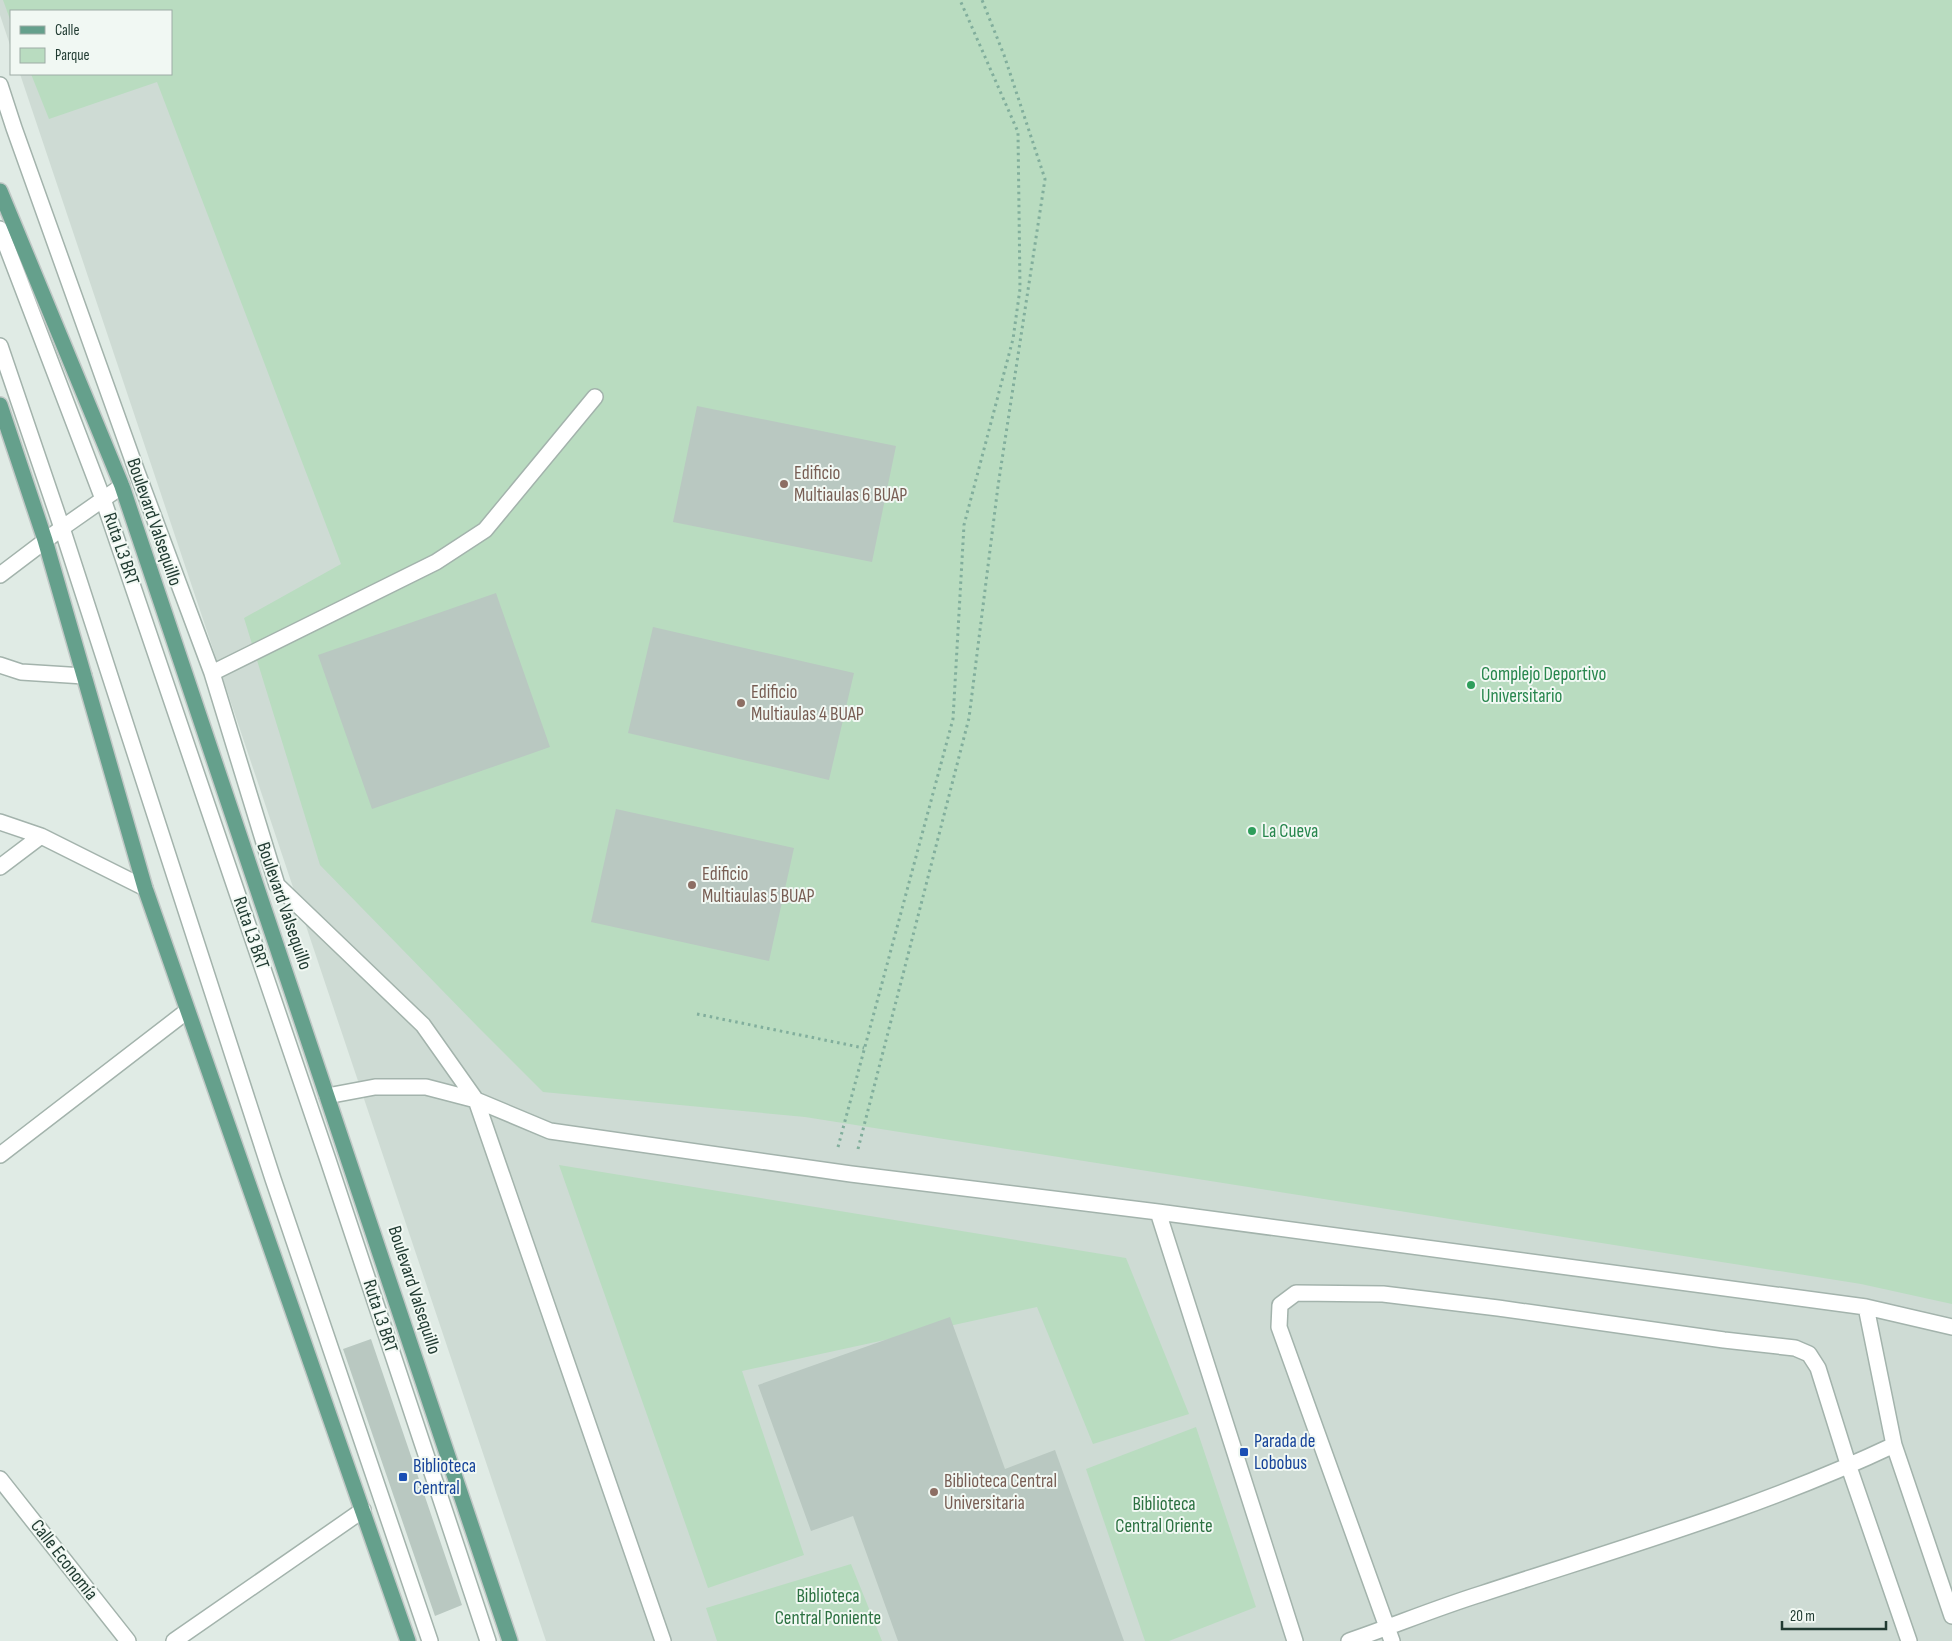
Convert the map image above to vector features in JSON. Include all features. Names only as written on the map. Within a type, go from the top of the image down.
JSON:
[{"type":"main road","name":"Boulevard Valsequillo","points":[[0,191],[122,486],[510,1641]]},
{"type":"main road","points":[[0,405],[45,540],[145,888],[408,1641]]},
{"type":"street","points":[[0,85],[17,138],[212,673],[277,885],[423,1025],[476,1100],[663,1641]]},
{"type":"street","name":"Ruta L3 BRT","points":[[0,229],[103,499],[328,1160],[488,1641]]},
{"type":"street","points":[[0,346],[62,528],[273,1179],[430,1641]]},
{"type":"street","points":[[212,673],[436,562],[485,530],[595,397]]},
{"type":"street","points":[[0,575],[45,540],[122,486]]},
{"type":"street","points":[[0,665],[20,672],[84,676]]},
{"type":"street","points":[[0,822],[41,836],[145,888]]},
{"type":"street","points":[[0,867],[41,836]]},
{"type":"street","points":[[0,1154],[187,1011]]},
{"type":"street","points":[[327,1096],[374,1087],[426,1087],[476,1100],[550,1131],[851,1174],[1158,1212],[1866,1307],[1952,1327]]},
{"type":"street","points":[[1158,1212],[1295,1641]]},
{"type":"street","points":[[1390,1634],[1279,1327],[1280,1305],[1296,1293],[1383,1294],[1796,1348],[1809,1354],[1818,1368],[1849,1467],[1909,1641]]},
{"type":"street","points":[[1866,1307],[1894,1445],[1952,1616]]},
{"type":"street","points":[[1349,1641],[1390,1634],[1478,1594],[1674,1532],[1766,1500],[1849,1467],[1894,1445]]},
{"type":"street","name":"Calle Economía","points":[[0,1479],[128,1641]]},
{"type":"street","points":[[174,1641],[363,1510]]},
{"type":"path","points":[[832,1170],[953,720],[964,525],[1013,339],[1020,289],[1018,132],[960,0]]},
{"type":"path","points":[[851,1174],[968,718],[998,486],[1045,178],[1004,55],[982,0]]},
{"type":"path","points":[[697,1014],[864,1048]]},
{"type":"shaded area","points":[[0,0],[1952,0],[1952,1641],[546,1641],[20,75],[172,75],[172,10],[10,10],[10,45],[0,15]]},
{"type":"green space","points":[[3,0],[1952,0],[1952,1304],[1861,1284],[805,1117],[543,1092],[320,865],[244,618],[341,564],[157,82],[49,119],[31,75],[172,75],[172,10],[10,10],[10,19]]},
{"type":"green space","points":[[559,1165],[1126,1258],[1189,1414],[1093,1444],[1037,1307],[742,1371],[804,1555],[708,1588]]},
{"type":"green space","name":"Biblioteca Central Oriente","points":[[1196,1427],[1256,1607],[1169,1641],[1145,1641],[1086,1469]]},
{"type":"green space","name":"Biblioteca Central Poniente","points":[[851,1564],[882,1641],[717,1641],[706,1608]]},
{"type":"building","name":"Edificio Multiaulas 6 BUAP","points":[[697,406],[896,446],[872,562],[673,522]]},
{"type":"building","points":[[496,593],[550,747],[372,809],[318,655]]},
{"type":"building","name":"Edificio Multiaulas 4 BUAP","points":[[653,627],[854,673],[829,780],[628,733]]},
{"type":"building","name":"Edificio Multiaulas 5 BUAP","points":[[616,809],[794,848],[769,961],[591,922]]},
{"type":"building","name":"Biblioteca Central Universitaria","points":[[950,1317],[1005,1469],[1055,1450],[1124,1641],[898,1641],[853,1516],[811,1531],[758,1385]]},
{"type":"building","name":"Biblioteca Central","points":[[371,1339],[462,1605],[435,1616],[343,1349]]},
{"type":"place","name":"Edificio Multiaulas 6 BUAP","points":[[784,484]]},
{"type":"place","name":"Complejo Deportivo Universitario","points":[[1471,685]]},
{"type":"place","name":"Edificio Multiaulas 4 BUAP","points":[[741,703]]},
{"type":"place","name":"La Cueva","points":[[1252,831]]},
{"type":"place","name":"Edificio Multiaulas 5 BUAP","points":[[692,885]]},
{"type":"place","name":"Parada de Lobobus","points":[[1244,1452]]},
{"type":"place","name":"Biblioteca Central","points":[[403,1477]]},
{"type":"place","name":"Biblioteca Central Universitaria","points":[[934,1492]]}]
